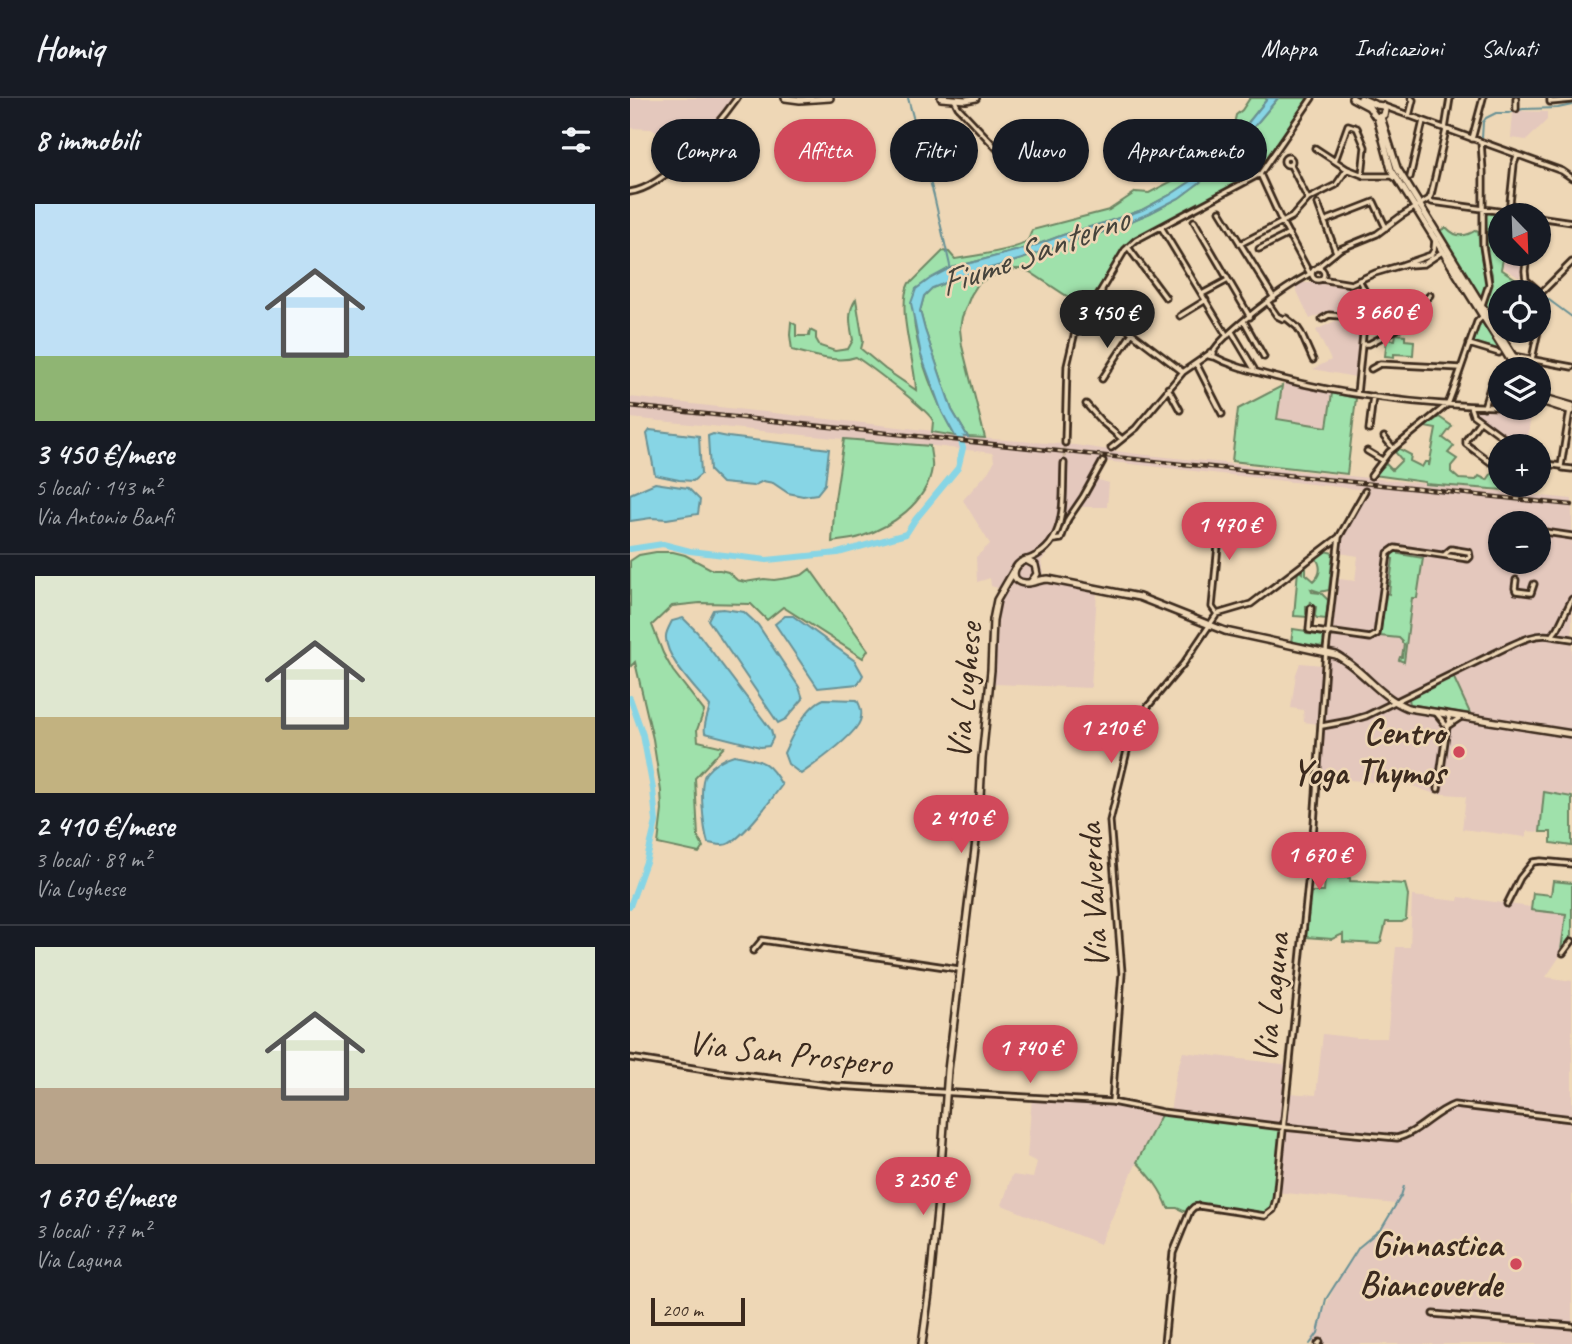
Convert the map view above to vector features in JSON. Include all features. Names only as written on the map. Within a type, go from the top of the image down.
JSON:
[{"type":"main road","points":[[785,98],[830,98]]},
{"type":"main road","points":[[941,98],[976,98]]},
{"type":"main road","points":[[1357,98],[1384,108],[1379,115]]},
{"type":"main road","points":[[1357,98],[1379,115]]},
{"type":"main road","points":[[1379,105],[1373,108],[1379,115],[1399,181],[1418,206],[1483,316],[1511,357]]},
{"type":"main road","points":[[1394,169],[1444,252],[1482,305],[1513,356]]},
{"type":"main road","points":[[1551,399],[1571,409]]},
{"type":"main road","points":[[1551,403],[1571,409]]},
{"type":"main road","points":[[1026,560],[1032,562],[1048,579],[1139,597],[1239,635],[1326,651],[1352,665],[1395,702],[1408,708],[1572,734]]},
{"type":"main road","name":"Via Lughese","points":[[922,1344],[940,1180],[946,1092],[979,816],[993,620],[997,600],[1019,562],[1026,560]]},
{"type":"main road","name":"Via Lughese","points":[[1015,569],[1015,576],[1023,583]]},
{"type":"main road","points":[[1031,582],[1036,577],[1037,569]]},
{"type":"main road","name":"Via Lughese","points":[[1005,587],[1048,579]]},
{"type":"street","points":[[630,192],[648,186],[700,145],[737,98]]},
{"type":"street","points":[[1267,164],[1312,98]]},
{"type":"street","points":[[1409,116],[1412,98]]},
{"type":"street","points":[[1312,272],[1336,252],[1377,234],[1429,199],[1446,129],[1450,98]]},
{"type":"street","points":[[1472,139],[1483,98]]},
{"type":"street","points":[[1516,98],[1516,109]]},
{"type":"street","points":[[1550,98],[1550,102],[1572,100]]},
{"type":"street","points":[[954,99],[958,107],[992,143]]},
{"type":"street","points":[[1379,105],[1517,156],[1572,172],[1572,178]]},
{"type":"street","points":[[1379,115],[1397,111]]},
{"type":"street","points":[[1410,177],[1423,121]]},
{"type":"street","points":[[1335,161],[1348,125],[1357,128],[1365,147],[1362,175]]},
{"type":"street","points":[[1480,142],[1484,253],[1489,274],[1489,284],[1482,305]]},
{"type":"street","points":[[1315,148],[1347,169],[1362,175],[1392,176],[1399,181]]},
{"type":"street","points":[[1510,203],[1517,156]]},
{"type":"street","points":[[1290,164],[1308,199]]},
{"type":"street","points":[[1240,244],[1294,215],[1308,199],[1336,185],[1347,169]]},
{"type":"street","points":[[1376,176],[1394,169]]},
{"type":"street","points":[[1384,176],[1394,169]]},
{"type":"street","points":[[1562,171],[1572,178]]},
{"type":"street","points":[[1065,443],[1069,351],[1074,336],[1128,247],[1161,226],[1245,182]]},
{"type":"street","points":[[1264,182],[1282,222],[1312,272],[1313,279]]},
{"type":"street","points":[[1429,199],[1432,202],[1488,210]]},
{"type":"street","points":[[1325,221],[1374,202],[1386,228]]},
{"type":"street","points":[[1318,204],[1336,252]]},
{"type":"street","points":[[1220,211],[1274,298]]},
{"type":"street","points":[[1551,219],[1572,222]]},
{"type":"street","points":[[1194,221],[1250,317]]},
{"type":"street","points":[[1161,226],[1227,336]]},
{"type":"street","points":[[1259,249],[1289,234]]},
{"type":"street","points":[[1111,448],[1136,428],[1183,372],[1211,355],[1244,321],[1312,272],[1319,268],[1330,280],[1349,284],[1431,255],[1435,237]]},
{"type":"street","points":[[1128,247],[1166,298]]},
{"type":"street","points":[[1402,265],[1423,264],[1444,252]]},
{"type":"street","points":[[1323,275],[1322,265],[1325,260]]},
{"type":"street","points":[[1551,283],[1572,262]]},
{"type":"street","points":[[1300,280],[1318,280],[1323,275]]},
{"type":"street","points":[[1202,295],[1228,280]]},
{"type":"street","points":[[1357,394],[1367,295],[1359,281]]},
{"type":"street","points":[[1102,288],[1101,297],[1105,310]]},
{"type":"street","points":[[1367,295],[1425,300],[1430,295]]},
{"type":"street","points":[[1180,317],[1206,300]]},
{"type":"street","points":[[1094,302],[1183,372]]},
{"type":"street","points":[[1268,303],[1279,318],[1286,318],[1297,327],[1313,360]]},
{"type":"street","points":[[1086,315],[1105,310]]},
{"type":"street","points":[[1322,319],[1329,315],[1364,318]]},
{"type":"street","points":[[1371,475],[1393,448],[1448,404],[1478,320],[1483,316]]},
{"type":"street","points":[[1244,321],[1264,357]]},
{"type":"street","points":[[1362,344],[1369,344],[1401,327]]},
{"type":"street","points":[[1233,332],[1254,369]]},
{"type":"street","points":[[1102,379],[1132,333]]},
{"type":"street","points":[[1469,344],[1499,353]]},
{"type":"street","points":[[1211,355],[1243,369],[1357,394],[1485,407],[1488,396]]},
{"type":"street","points":[[1513,356],[1519,357]]},
{"type":"street","points":[[1551,362],[1572,366]]},
{"type":"street","points":[[1196,363],[1222,414]]},
{"type":"street","points":[[1371,369],[1380,364],[1461,368]]},
{"type":"street","points":[[1168,388],[1180,410]]},
{"type":"street","points":[[1369,430],[1373,396]]},
{"type":"street","points":[[1086,404],[1122,439]]},
{"type":"street","points":[[1470,406],[1471,413],[1498,434]]},
{"type":"street","points":[[1551,465],[1561,466],[1571,409]]},
{"type":"street","points":[[1480,421],[1466,444],[1488,460]]},
{"type":"street","points":[[1384,437],[1393,448]]},
{"type":"street","points":[[1367,451],[1382,460]]},
{"type":"street","points":[[1054,540],[1063,536],[1068,519],[1103,461]]},
{"type":"street","points":[[1026,560],[1039,555],[1054,540],[1061,521],[1064,463]]},
{"type":"street","points":[[1563,468],[1572,469]]},
{"type":"street","name":"Via Laguna","points":[[1164,1344],[1173,1253],[1190,1211],[1199,1206],[1265,1216],[1273,1210],[1276,1199],[1314,824],[1326,651],[1339,537],[1365,491]]},
{"type":"street","points":[[1221,515],[1212,607],[1217,614],[1251,604],[1339,537]]},
{"type":"street","points":[[1551,533],[1572,536]]},
{"type":"street","points":[[1311,608],[1309,630],[1370,638],[1377,634],[1390,550],[1395,548],[1445,553],[1450,557],[1470,557],[1469,552],[1451,549],[1445,553]]},
{"type":"street","points":[[1037,569],[1039,555]]},
{"type":"street","points":[[1516,580],[1517,591],[1532,592],[1534,583]]},
{"type":"street","points":[[1552,636],[1572,599]]},
{"type":"street","name":"Via Valverda","points":[[1112,1102],[1122,973],[1110,821],[1133,726],[1184,663],[1217,614]]},
{"type":"street","points":[[1321,726],[1349,722],[1366,716],[1527,638],[1543,634],[1572,639]]},
{"type":"street","points":[[1408,708],[1408,697],[1411,694]]},
{"type":"street","points":[[1436,713],[1447,725]]},
{"type":"street","points":[[1438,789],[1448,715]]},
{"type":"street","points":[[1447,725],[1461,717]]},
{"type":"street","points":[[1507,904],[1520,878],[1533,862],[1572,864]]},
{"type":"street","points":[[753,951],[762,940],[961,970]]},
{"type":"street","points":[[1563,953],[1572,941]]},
{"type":"street","name":"Via San Prospero","points":[[630,1058],[836,1086],[946,1092]]},
{"type":"street","points":[[946,1092],[1112,1102],[1162,1112],[1397,1138],[1407,1135],[1445,1108],[1454,1105],[1572,1119]]},
{"type":"street","points":[[1433,1314],[1572,1326]]},
{"type":"shaded area","points":[[630,98],[735,98],[719,119],[651,119],[651,129],[630,128]]},
{"type":"shaded area","points":[[1547,112],[1547,120],[1527,140],[1511,138],[1513,113]]},
{"type":"shaded area","points":[[1522,266],[1520,278],[1502,267]]},
{"type":"shaded area","points":[[1303,283],[1359,289],[1363,296],[1361,315],[1326,312],[1310,319],[1295,287]]},
{"type":"shaded area","points":[[1335,321],[1360,323],[1355,377],[1313,369],[1331,360],[1316,330]]},
{"type":"shaded area","points":[[1284,383],[1332,394],[1327,427],[1277,419]]},
{"type":"shaded area","points":[[630,397],[991,439],[1075,445],[1137,454],[1488,490],[1488,497],[1572,499],[1572,797],[1544,792],[1540,832],[1527,831],[1526,837],[1462,829],[1466,797],[1432,793],[1410,785],[1314,777],[1318,724],[1304,722],[1303,710],[1291,708],[1296,674],[1300,663],[1323,665],[1327,660],[1322,653],[1331,578],[1355,581],[1358,556],[1339,553],[1339,538],[1365,490],[1104,461],[1095,479],[1109,483],[1107,507],[1081,507],[1072,515],[1063,539],[1057,542],[1041,561],[1043,572],[1040,582],[1097,592],[1091,688],[994,684],[999,608],[1007,591],[991,586],[990,578],[977,582],[976,557],[990,544],[963,500],[988,472],[994,462],[993,453],[630,418]]},
{"type":"shaded area","points":[[1476,409],[1488,410],[1488,420],[1530,420],[1528,434],[1505,434],[1474,413]]},
{"type":"shaded area","points":[[1412,896],[1458,901],[1459,897],[1572,911],[1572,938],[1546,977],[1572,981],[1572,1344],[1310,1342],[1334,1287],[1351,1259],[1380,1231],[1396,1204],[1275,1192],[1283,1128],[1170,1112],[1176,1073],[1183,1052],[1290,1065],[1288,1093],[1316,1095],[1323,1034],[1387,1038],[1396,947],[1410,947]],"holes":[[[1447,1106],[1445,1113],[1403,1141],[1312,1130],[1313,1127],[1399,1135]]]},
{"type":"shaded area","points":[[1032,1097],[1077,1099],[1163,1111],[1100,1244],[1002,1205],[1012,1175],[1033,1178],[1037,1162],[1027,1157]]},
{"type":"green space","points":[[1250,98],[1268,98],[1251,119],[1235,119]]},
{"type":"green space","points":[[1278,98],[1308,98],[1267,158],[1267,119],[1260,119]]},
{"type":"green space","points":[[1170,182],[1190,182],[1142,210],[1031,247],[948,269],[916,289],[914,323],[921,356],[936,397],[955,436],[932,432],[933,421],[921,408],[856,357],[833,359],[792,350],[791,322],[796,325],[796,336],[809,336],[810,330],[816,333],[820,346],[835,351],[848,349],[853,340],[850,314],[856,299],[863,341],[861,349],[916,390],[905,320],[906,294],[909,283],[943,251],[949,252],[955,259],[1015,247],[1027,241],[1032,230],[1109,210],[1136,192],[1149,193]]},
{"type":"green space","points":[[1200,182],[1241,182],[1128,244],[1085,308],[1030,272],[1021,269],[989,277],[978,284],[962,317],[960,329],[985,438],[968,437],[952,410],[925,330],[920,311],[924,296],[932,288],[963,276],[1110,230],[1179,198]]},
{"type":"green space","points":[[1488,213],[1488,261],[1487,258]]},
{"type":"green space","points":[[1445,228],[1461,235],[1478,231],[1487,277],[1482,299],[1439,231]]},
{"type":"green space","points":[[1490,266],[1502,266],[1501,269],[1517,280],[1492,280]]},
{"type":"green space","points":[[1480,321],[1484,322],[1488,330],[1488,343],[1496,343],[1502,350],[1474,343],[1473,338]]},
{"type":"green space","points":[[1396,334],[1405,335],[1405,340],[1414,341],[1413,355],[1385,356],[1387,339],[1395,340]]},
{"type":"green space","points":[[1282,386],[1277,419],[1327,427],[1332,393],[1356,398],[1347,474],[1232,461],[1238,409]]},
{"type":"green space","points":[[1439,417],[1452,426],[1443,438],[1454,446],[1448,453],[1457,459],[1451,466],[1451,472],[1459,479],[1476,480],[1479,476],[1488,479],[1488,489],[1425,484],[1374,475],[1386,464],[1392,470],[1402,460],[1395,452],[1396,447],[1411,455],[1410,461],[1422,467],[1428,462],[1429,466],[1436,429],[1425,427]]},
{"type":"green space","points":[[844,439],[930,446],[932,468],[923,492],[906,512],[872,533],[832,542],[835,499]]},
{"type":"green space","points":[[1325,551],[1333,553],[1329,590],[1320,592],[1311,589],[1328,600],[1326,619],[1315,616],[1316,607],[1311,606],[1311,601],[1310,606],[1306,606],[1308,617],[1294,616],[1298,570],[1302,573],[1302,568],[1311,562],[1306,567],[1306,574],[1314,581],[1320,570],[1316,558]]},
{"type":"green space","points":[[1394,551],[1423,558],[1417,598],[1412,598],[1404,662],[1399,660],[1402,657],[1402,641],[1399,638],[1380,636],[1386,593],[1389,594],[1390,584],[1388,586],[1387,583],[1390,583],[1393,559],[1390,558]]},
{"type":"green space","points":[[656,552],[685,555],[713,570],[728,572],[737,580],[745,582],[788,578],[802,575],[810,569],[868,650],[863,658],[783,607],[767,620],[751,604],[700,603],[672,606],[652,625],[673,671],[704,711],[697,730],[698,741],[724,747],[695,778],[698,837],[703,847],[699,853],[658,844],[662,810],[653,739],[635,662],[630,667],[630,561],[639,555]]},
{"type":"green space","points":[[1293,629],[1307,631],[1307,634],[1324,635],[1323,647],[1291,642]]},
{"type":"green space","points":[[1453,676],[1469,714],[1410,704],[1409,699],[1412,696]]},
{"type":"green space","points":[[1544,792],[1572,797],[1572,846],[1551,843],[1551,832],[1540,832]]},
{"type":"green space","points":[[1325,878],[1405,884],[1408,895],[1406,919],[1402,922],[1386,922],[1381,942],[1378,944],[1343,942],[1343,934],[1332,939],[1306,937],[1311,892],[1324,892]]},
{"type":"green space","points":[[1553,881],[1572,883],[1572,935],[1561,950],[1566,914],[1531,910],[1533,893],[1551,895]]},
{"type":"green space","points":[[1163,1111],[1283,1128],[1273,1206],[1268,1212],[1259,1215],[1199,1205],[1188,1213],[1177,1208],[1168,1208],[1155,1184],[1137,1162]]},
{"type":"water","points":[[1268,98],[1278,98],[1260,119],[1251,119]]},
{"type":"water","points":[[1190,182],[1200,182],[1179,198],[1110,230],[963,276],[932,288],[924,296],[920,311],[925,330],[952,410],[968,437],[955,436],[942,412],[921,355],[911,303],[916,289],[948,269],[1031,247],[1107,222],[1142,210]]},
{"type":"water","points":[[650,430],[699,436],[701,474],[693,481],[655,475],[647,434]]},
{"type":"water","points":[[713,434],[829,449],[825,484],[817,494],[803,496],[788,493],[773,483],[763,481],[753,486],[722,483],[710,471],[708,436]]},
{"type":"water","points":[[655,483],[688,488],[700,500],[698,514],[630,521],[630,494]]},
{"type":"water","points":[[713,610],[744,612],[758,625],[799,687],[803,699],[786,719],[778,723],[708,620]]},
{"type":"water","points":[[785,616],[793,616],[855,661],[863,675],[858,684],[818,688],[775,624]]},
{"type":"water","points":[[683,618],[697,632],[771,730],[773,738],[769,746],[760,747],[705,733],[710,706],[682,673],[667,644],[666,634],[672,621]]},
{"type":"water","points":[[824,699],[857,700],[861,718],[857,727],[843,742],[801,774],[788,764],[784,753],[806,715]]},
{"type":"water","points":[[734,755],[763,762],[782,785],[736,839],[725,845],[708,843],[702,807],[704,778],[715,764]]},
{"type":"waterway","points":[[908,98],[951,270]]},
{"type":"waterway","points":[[1482,138],[1483,122],[1496,113],[1572,105]]},
{"type":"waterway","points":[[1551,301],[1572,317]]},
{"type":"waterway","name":"Fiume Santerno","points":[[630,549],[663,544],[690,551],[767,560],[838,553],[906,534],[958,468],[963,448],[957,428]]},
{"type":"waterway","name":"Fiume Santerno","points":[[630,698],[643,735],[656,822],[647,859],[630,906]]},
{"type":"waterway","points":[[1310,1344],[1318,1333],[1326,1299],[1359,1247],[1382,1228],[1404,1186]]},
{"type":"tunnel","points":[[1064,463],[1065,443]]},
{"type":"railway","points":[[630,406],[1572,505]]},
{"type":"place","name":"Centro Yoga Thymos","points":[[1459,752]]},
{"type":"place","name":"Ginnastica Biancoverde","points":[[1516,1264]]}]
